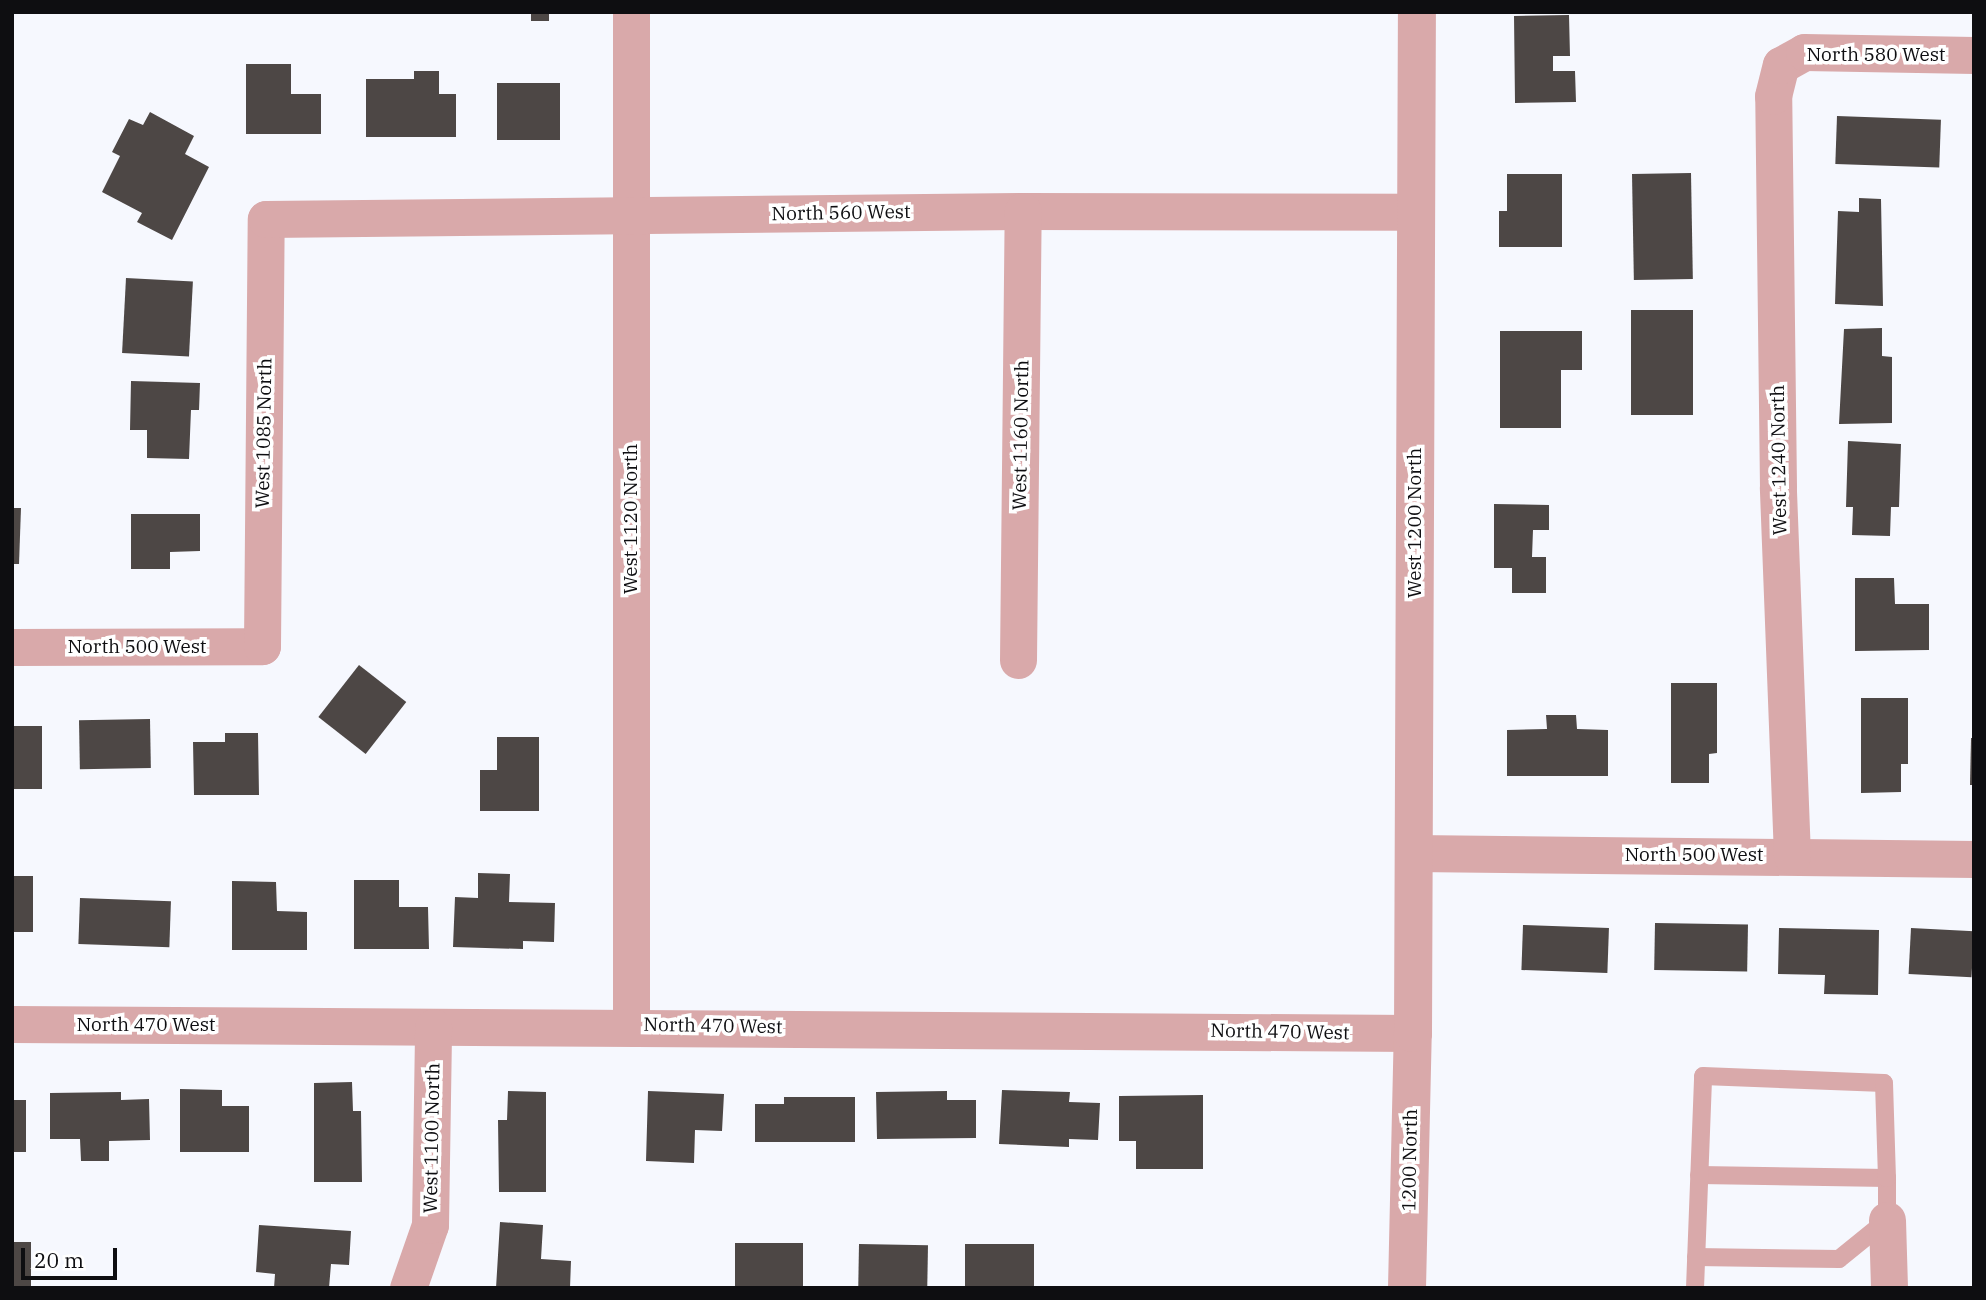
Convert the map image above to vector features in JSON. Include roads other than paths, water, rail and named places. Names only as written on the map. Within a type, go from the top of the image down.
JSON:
[{"type":"street","name":"West 1120 North","points":[[631,12],[631,1025]]},
{"type":"street","name":"West 1200 North","points":[[1413,1033],[1416,12]]},
{"type":"street","name":"North 580 West","points":[[1781,65],[1804,52],[1974,55]]},
{"type":"street","name":"West 1240 North","points":[[1781,65],[1773,96],[1778,473],[1792,856]]},
{"type":"street","name":"North 560 West","points":[[266,219],[1023,211],[1416,212]]},
{"type":"street","name":"West 1160 North","points":[[1018,660],[1023,211]]},
{"type":"street","name":"West 1085 North","points":[[262,646],[266,219]]},
{"type":"street","name":"North 500 West","points":[[12,647],[262,646]]},
{"type":"street","name":"North 500 West","points":[[1414,853],[1974,859]]},
{"type":"street","name":"North 470 West","points":[[12,1024],[433,1027],[631,1025],[1413,1033]]},
{"type":"street","name":"West 1100 North","points":[[408,1288],[430,1226],[433,1027]]},
{"type":"street","name":"1200 North","points":[[1407,1288],[1413,1033]]},
{"type":"street","points":[[1887,1220],[1889,1288]]},
{"type":"lane","points":[[1695,1288],[1696,1257],[1699,1175],[1703,1076],[1884,1083],[1887,1220],[1839,1259],[1696,1257]]},
{"type":"lane","points":[[1699,1175],[1887,1178]]}]
